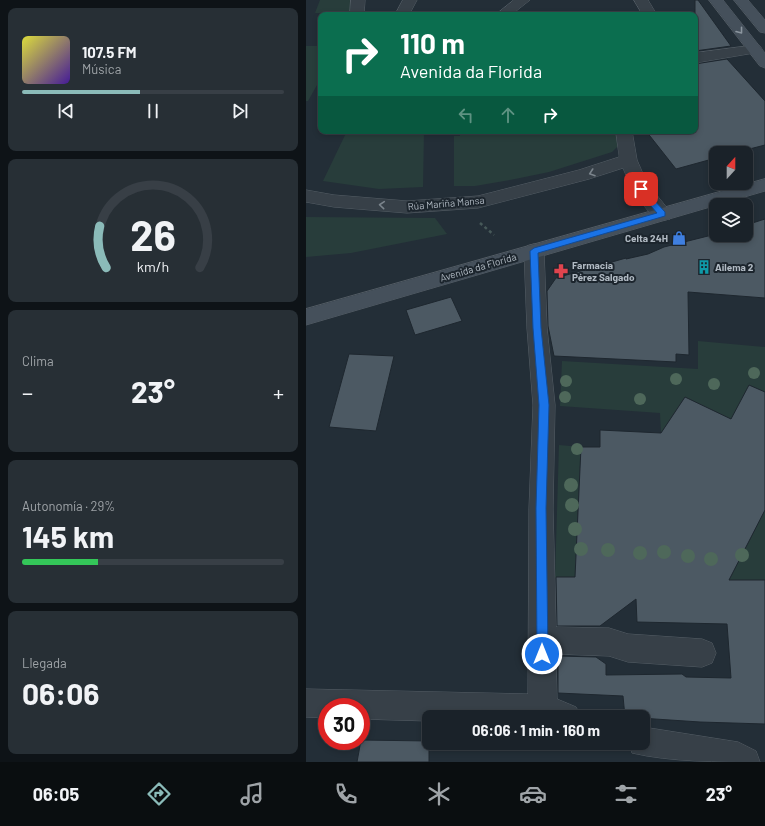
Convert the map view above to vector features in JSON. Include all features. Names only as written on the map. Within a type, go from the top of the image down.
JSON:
[{"type":"main road","points":[[716,0],[765,63]]},
{"type":"main road","points":[[741,0],[765,29]]},
{"type":"main road","name":"Avenida da Florida","points":[[306,317],[765,185]]},
{"type":"street","points":[[357,12],[358,0]]},
{"type":"street","points":[[404,12],[410,0]]},
{"type":"street","points":[[503,11],[523,0]]},
{"type":"street","points":[[641,0],[648,12]]},
{"type":"street","points":[[698,58],[755,49]]},
{"type":"street","points":[[624,134],[628,160],[639,186],[663,214]]},
{"type":"street","name":"Rúa Mariña Mansa","points":[[306,196],[334,201],[407,207],[478,202],[583,176],[628,160]]},
{"type":"street","points":[[534,251],[537,328],[544,405],[541,508],[542,640],[554,710]]},
{"type":"street","points":[[542,640],[609,642],[628,648],[702,653]]},
{"type":"street","points":[[306,703],[480,710]]},
{"type":"street","points":[[650,743],[738,757],[745,762]]},
{"type":"green space","points":[[320,0],[353,0],[353,12],[315,13]]},
{"type":"green space","points":[[306,46],[318,46],[318,83],[308,101],[306,101]]},
{"type":"green space","points":[[346,134],[424,134],[423,187],[379,189],[323,181]]},
{"type":"green space","points":[[460,134],[616,134],[618,146],[612,152],[549,172],[475,186],[454,186],[454,136],[460,136]]},
{"type":"green space","points":[[306,217],[435,218],[447,234],[351,253],[306,257]]},
{"type":"green space","points":[[698,341],[765,347],[765,392],[749,385],[731,419],[685,397],[661,433],[660,413],[560,406],[562,361],[698,369]]},
{"type":"green space","points":[[559,445],[581,447],[576,543],[742,555],[765,510],[765,586],[555,578]]},
{"type":"building","points":[[695,0],[698,0],[731,46],[698,51],[698,12],[695,12]]},
{"type":"building","points":[[727,59],[765,101],[765,145],[753,148],[753,146],[709,146],[709,160],[676,169],[648,134],[698,134],[698,64]]},
{"type":"building","points":[[765,219],[765,298],[688,292],[689,355],[676,354],[676,362],[554,356],[548,326],[547,291],[556,278],[626,258],[648,254],[664,247],[709,236],[709,242],[753,242],[753,223]]},
{"type":"building","points":[[451,297],[462,321],[415,335],[406,310]]},
{"type":"building","points":[[349,354],[394,356],[376,431],[329,427]]},
{"type":"building","points":[[749,385],[765,392],[765,510],[729,580],[765,580],[765,724],[650,719],[650,710],[624,710],[623,696],[558,693],[558,656],[596,657],[606,664],[606,675],[682,674],[686,677],[731,678],[727,624],[637,622],[636,599],[600,626],[557,626],[556,577],[575,577],[581,447],[600,447],[600,430],[661,433],[685,397],[731,419]]},
{"type":"building","points":[[370,740],[422,741],[422,750],[429,750],[429,762],[357,762],[359,750],[370,750]]},
{"type":"place","name":"Celta 24H","points":[[679,238]]},
{"type":"place","name":"Ailema 2","points":[[704,267]]},
{"type":"place","name":"Farmacia Pérez Salgado","points":[[561,271]]},
{"type":"route","points":[[542,654],[541,508],[544,405],[537,328],[534,251],[663,214],[641,189]]}]
